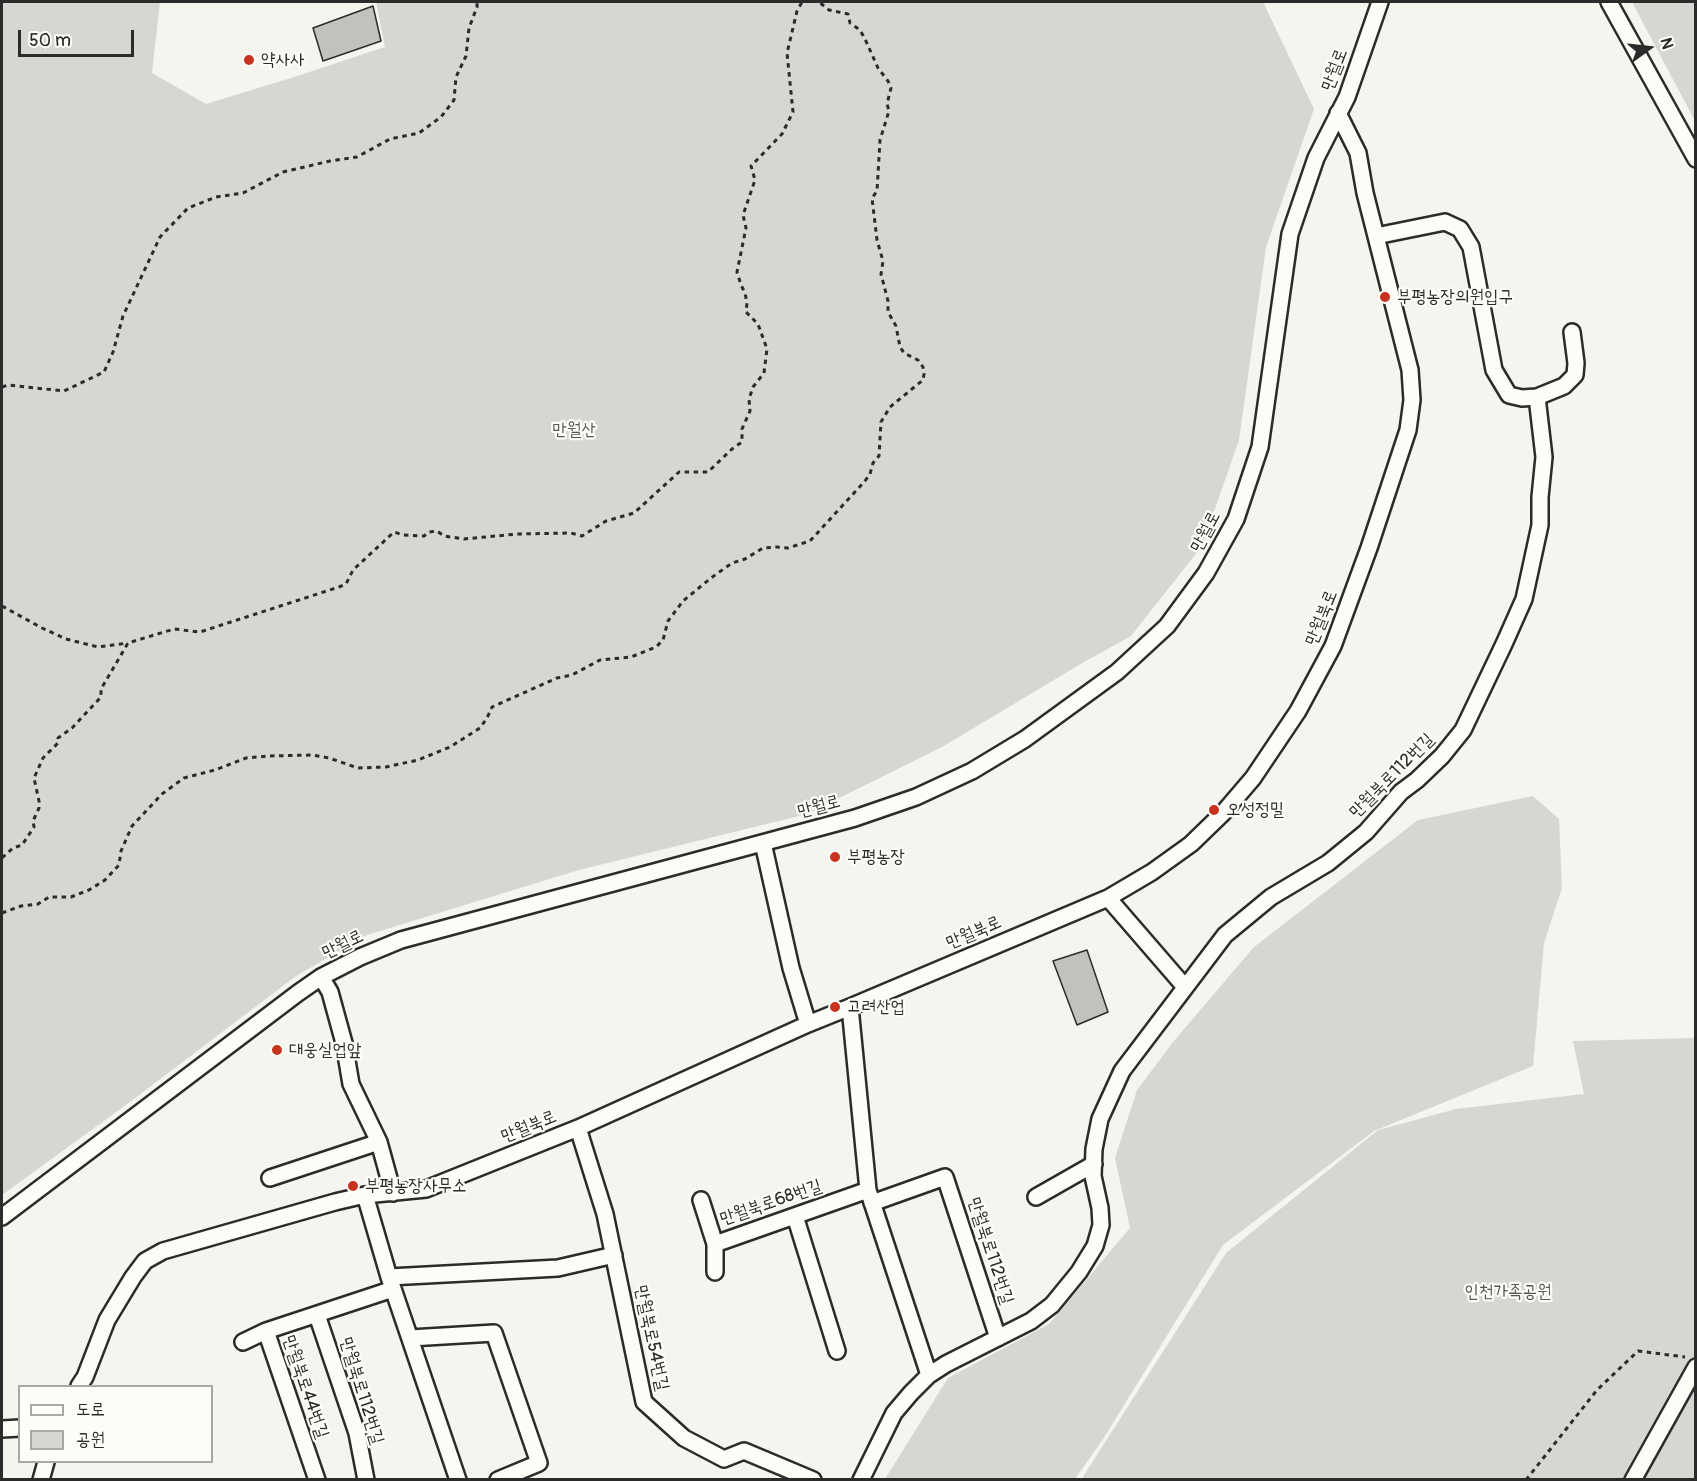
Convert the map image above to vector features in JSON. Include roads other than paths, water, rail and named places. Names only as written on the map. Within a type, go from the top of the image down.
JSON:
[{"type":"street","name":"만월로","points":[[2,1217],[288,1000],[321,977],[360,957],[401,940],[855,818],[916,797],[972,771],[1025,739],[1117,672],[1167,626],[1206,573],[1240,509],[1260,447],[1290,234],[1316,158],[1347,97],[1380,2]]},
{"type":"street","points":[[1609,2],[1695,159]]},
{"type":"street","name":"만월북로","points":[[81,1385],[107,1320],[133,1277],[145,1261],[163,1251],[335,1202],[365,1195],[426,1189],[578,1128],[808,1024],[1108,898],[1152,872],[1191,844],[1223,813],[1253,778],[1298,711],[1333,646],[1408,430],[1412,400],[1410,370],[1365,193],[1358,153],[1338,114]]},
{"type":"street","points":[[1376,236],[1445,222],[1460,229],[1471,247],[1494,370],[1509,395],[1522,398],[1537,397],[1564,386],[1575,375],[1576,363],[1572,332]]},
{"type":"street","name":"만월북로112번길","points":[[861,1479],[894,1413],[929,1375],[1031,1321],[1052,1305],[1079,1272],[1095,1246],[1101,1225],[1093,1176],[1100,1119],[1122,1071],[1225,935],[1271,897],[1328,863],[1366,832],[1401,792],[1442,756],[1463,730],[1524,599],[1540,525],[1544,457],[1537,397]]},
{"type":"street","points":[[763,843],[791,968],[808,1024]]},
{"type":"street","points":[[1108,898],[1185,987]]},
{"type":"street","name":"만월로","points":[[321,977],[330,992],[344,1043],[351,1084],[379,1142],[393,1193]]},
{"type":"street","points":[[850,1007],[870,1196],[929,1375]]},
{"type":"street","name":"만월북로54번길","points":[[578,1128],[605,1214],[644,1402],[684,1438],[724,1460],[744,1451],[813,1479]]},
{"type":"street","points":[[270,1178],[379,1142]]},
{"type":"street","points":[[1036,1197],[1094,1164]]},
{"type":"street","name":"만월북로112번길","points":[[945,1177],[998,1338]]},
{"type":"street","name":"만월북로68번길","points":[[716,1272],[715,1244],[795,1216],[945,1177]]},
{"type":"street","points":[[365,1195],[391,1283],[458,1479]]},
{"type":"street","points":[[701,1200],[715,1244]]},
{"type":"street","points":[[795,1216],[837,1351]]},
{"type":"street","name":"만월북로44번길","points":[[317,1479],[266,1331],[317,1315],[391,1283],[558,1268],[614,1255]]},
{"type":"street","name":"만월북로112번길","points":[[317,1315],[357,1433],[366,1479]]},
{"type":"street","points":[[243,1342],[266,1331]]},
{"type":"street","points":[[410,1338],[494,1333],[539,1463],[498,1479]]},
{"type":"street","points":[[1633,1479],[1695,1367]]},
{"type":"street","points":[[2,1429],[18,1428]]},
{"type":"street","points":[[41,1479],[45,1463]]},
{"type":"place","name":"약사사","points":[[249,60]]},
{"type":"place","name":"부평농장의원입구","points":[[1385,297]]},
{"type":"place","name":"오성정밀","points":[[1214,810]]},
{"type":"place","name":"부평농장","points":[[835,857]]},
{"type":"place","name":"고려산업","points":[[835,1007]]},
{"type":"place","name":"대웅실업앞","points":[[277,1050]]},
{"type":"place","name":"부평농장사무소","points":[[353,1186]]},
{"type":"park label","name":"만월산","points":[[574,430]]},
{"type":"park label","name":"인천가족공원","points":[[1508,1292]]}]
